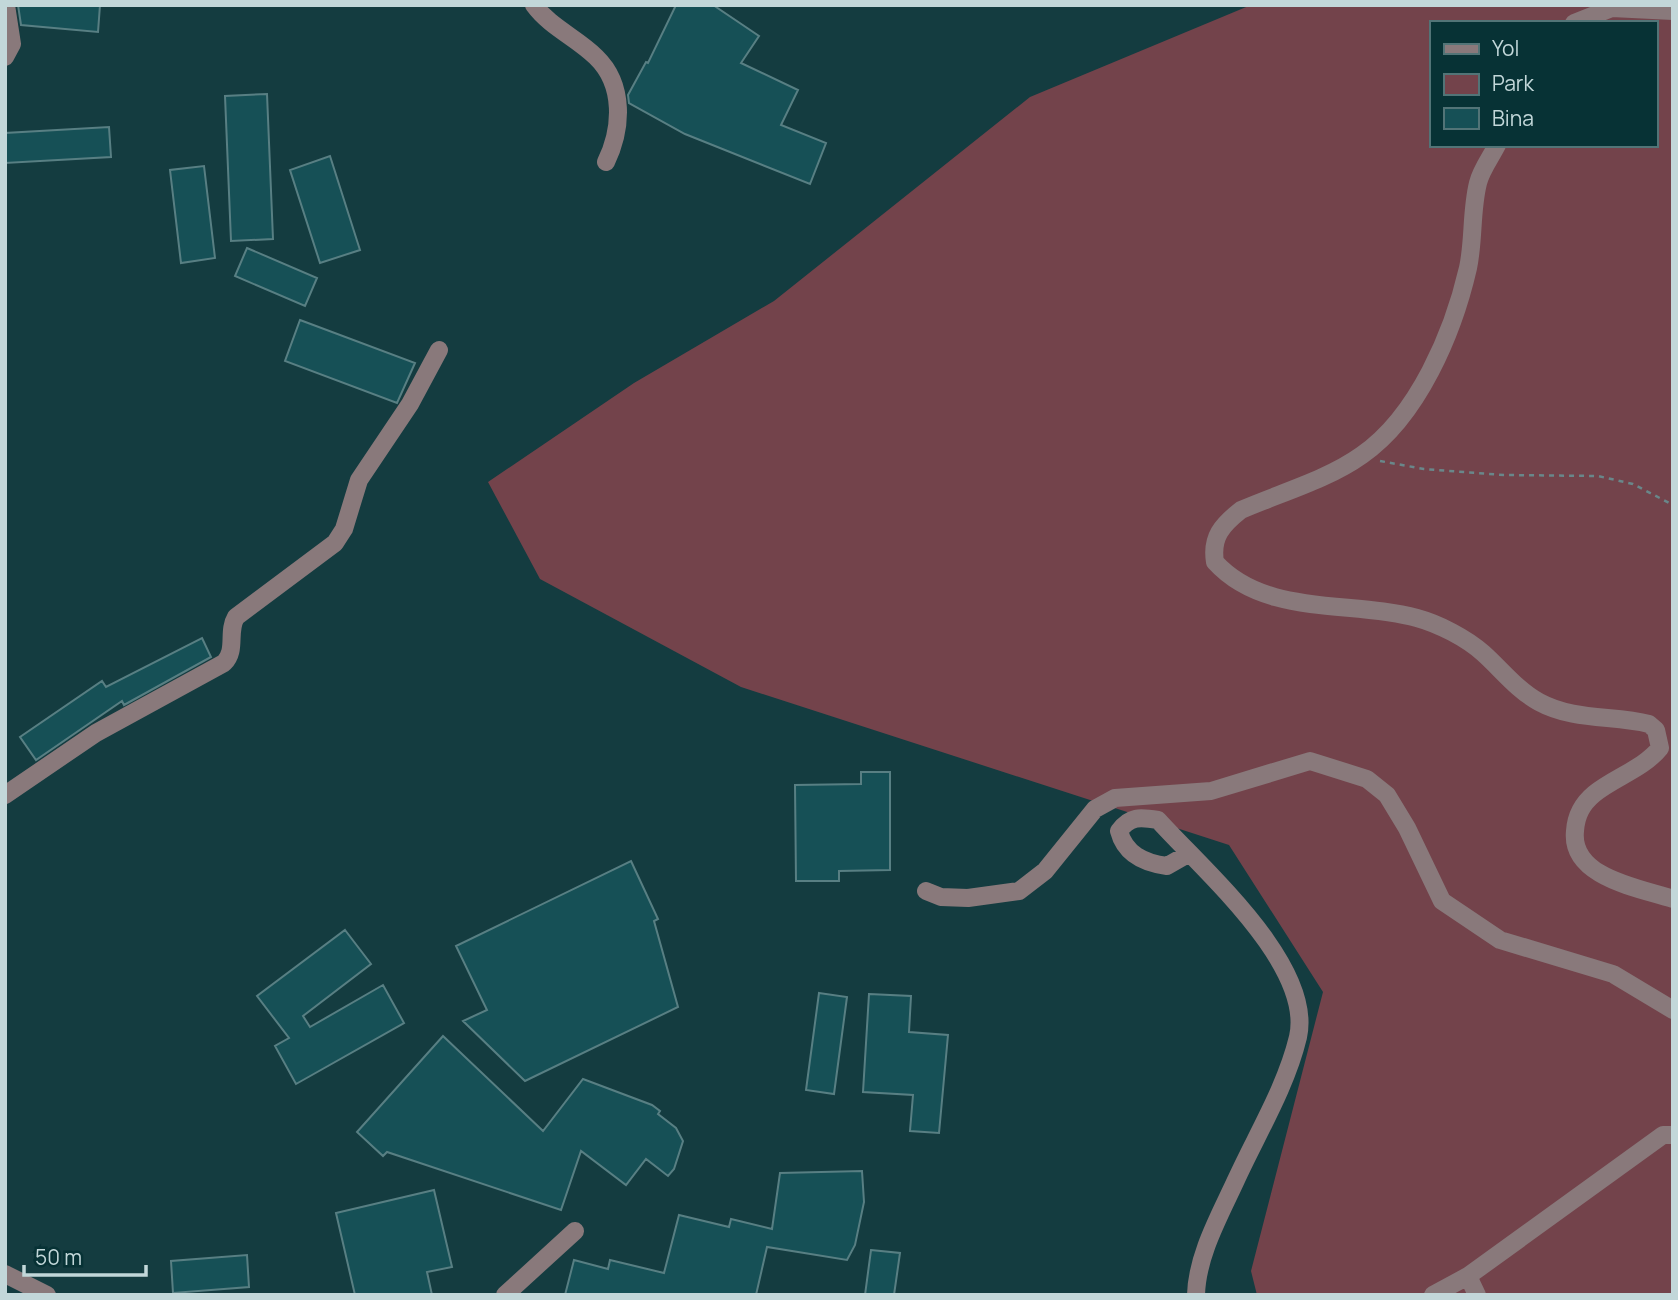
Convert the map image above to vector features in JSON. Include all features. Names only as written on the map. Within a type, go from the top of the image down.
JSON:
[{"type":"street","points":[[5,57],[12,44],[6,5]]},
{"type":"street","points":[[534,5],[543,16],[597,57],[611,80],[619,116],[615,141],[606,162]]},
{"type":"street","points":[[1579,21],[1612,8],[1673,11]]},
{"type":"street","points":[[1496,147],[1478,181],[1469,264],[1441,351],[1384,439],[1360,457],[1241,510],[1216,536],[1215,562],[1242,586],[1266,593],[1310,605],[1387,611],[1419,618],[1480,651],[1539,702],[1584,716],[1649,724],[1657,730],[1660,748],[1644,763],[1595,794],[1581,807],[1574,840],[1578,853],[1590,867],[1610,878],[1673,898]]},
{"type":"street","points":[[5,795],[96,733],[224,663],[231,651],[232,623],[236,617],[335,543],[344,529],[359,480],[410,404],[439,350]]},
{"type":"street","points":[[926,891],[941,897],[968,898],[1019,891],[1045,871],[1083,821],[1103,803],[1115,797],[1211,792],[1310,761],[1367,779],[1387,795],[1407,828],[1442,901],[1500,940],[1613,974],[1673,1010]]},
{"type":"street","points":[[1188,854],[1269,942],[1290,981],[1298,1010],[1298,1035],[1288,1066],[1214,1228],[1197,1279],[1196,1295]]},
{"type":"street","points":[[1433,1295],[1468,1276],[1670,1131]]},
{"type":"street","points":[[505,1295],[575,1231]]},
{"type":"street","points":[[5,1274],[47,1295]]},
{"type":"street","points":[[1468,1276],[1477,1295]]},
{"type":"path","points":[[1360,457],[1424,469],[1504,475],[1598,476],[1633,484],[1673,505]]},
{"type":"green space","points":[[1251,5],[1673,5],[1673,1295],[1257,1295],[1251,1271],[1323,992],[1229,845],[741,687],[540,579],[488,482],[634,383],[774,301],[1030,97]]},
{"type":"building","points":[[18,5],[100,5],[98,32],[21,25]]},
{"type":"building","points":[[676,5],[713,5],[759,36],[741,63],[798,90],[781,125],[826,143],[810,184],[685,134],[629,103],[628,95],[646,62],[648,63]]},
{"type":"building","points":[[267,94],[273,239],[231,241],[225,96]]},
{"type":"building","points":[[109,127],[111,157],[5,163],[5,133]]},
{"type":"building","points":[[330,156],[360,250],[320,263],[290,170]]},
{"type":"building","points":[[204,166],[215,258],[181,263],[170,170]]},
{"type":"building","points":[[247,248],[317,278],[305,306],[235,276]]},
{"type":"building","points":[[300,320],[415,363],[397,403],[285,361]]},
{"type":"building","points":[[202,638],[211,657],[124,705],[122,701],[36,760],[20,737],[102,681],[106,687]]},
{"type":"building","points":[[861,772],[890,772],[890,870],[839,871],[839,881],[796,881],[795,785],[861,784]]},
{"type":"building","points":[[631,861],[658,919],[654,921],[678,1007],[525,1081],[463,1021],[487,1010],[456,946]]},
{"type":"building","points":[[345,930],[371,964],[303,1016],[310,1027],[383,985],[404,1023],[296,1084],[275,1046],[289,1038],[257,996]]},
{"type":"building","points":[[819,993],[847,997],[834,1094],[806,1090]]},
{"type":"building","points":[[869,994],[911,996],[909,1032],[948,1035],[939,1133],[910,1131],[913,1095],[863,1092]]},
{"type":"building","points":[[443,1036],[543,1131],[583,1079],[652,1105],[660,1111],[658,1114],[676,1128],[683,1141],[674,1169],[668,1176],[646,1159],[626,1185],[581,1151],[561,1210],[387,1152],[383,1156],[357,1132]]},
{"type":"building","points":[[862,1171],[864,1202],[855,1245],[847,1260],[767,1247],[756,1295],[565,1295],[574,1260],[608,1269],[610,1260],[664,1273],[679,1215],[729,1227],[731,1219],[772,1229],[780,1173]]},
{"type":"building","points":[[434,1190],[452,1267],[427,1272],[432,1295],[355,1295],[336,1213]]},
{"type":"building","points":[[871,1250],[900,1253],[894,1295],[865,1295]]},
{"type":"building","points":[[247,1255],[249,1287],[173,1293],[171,1261]]}]
